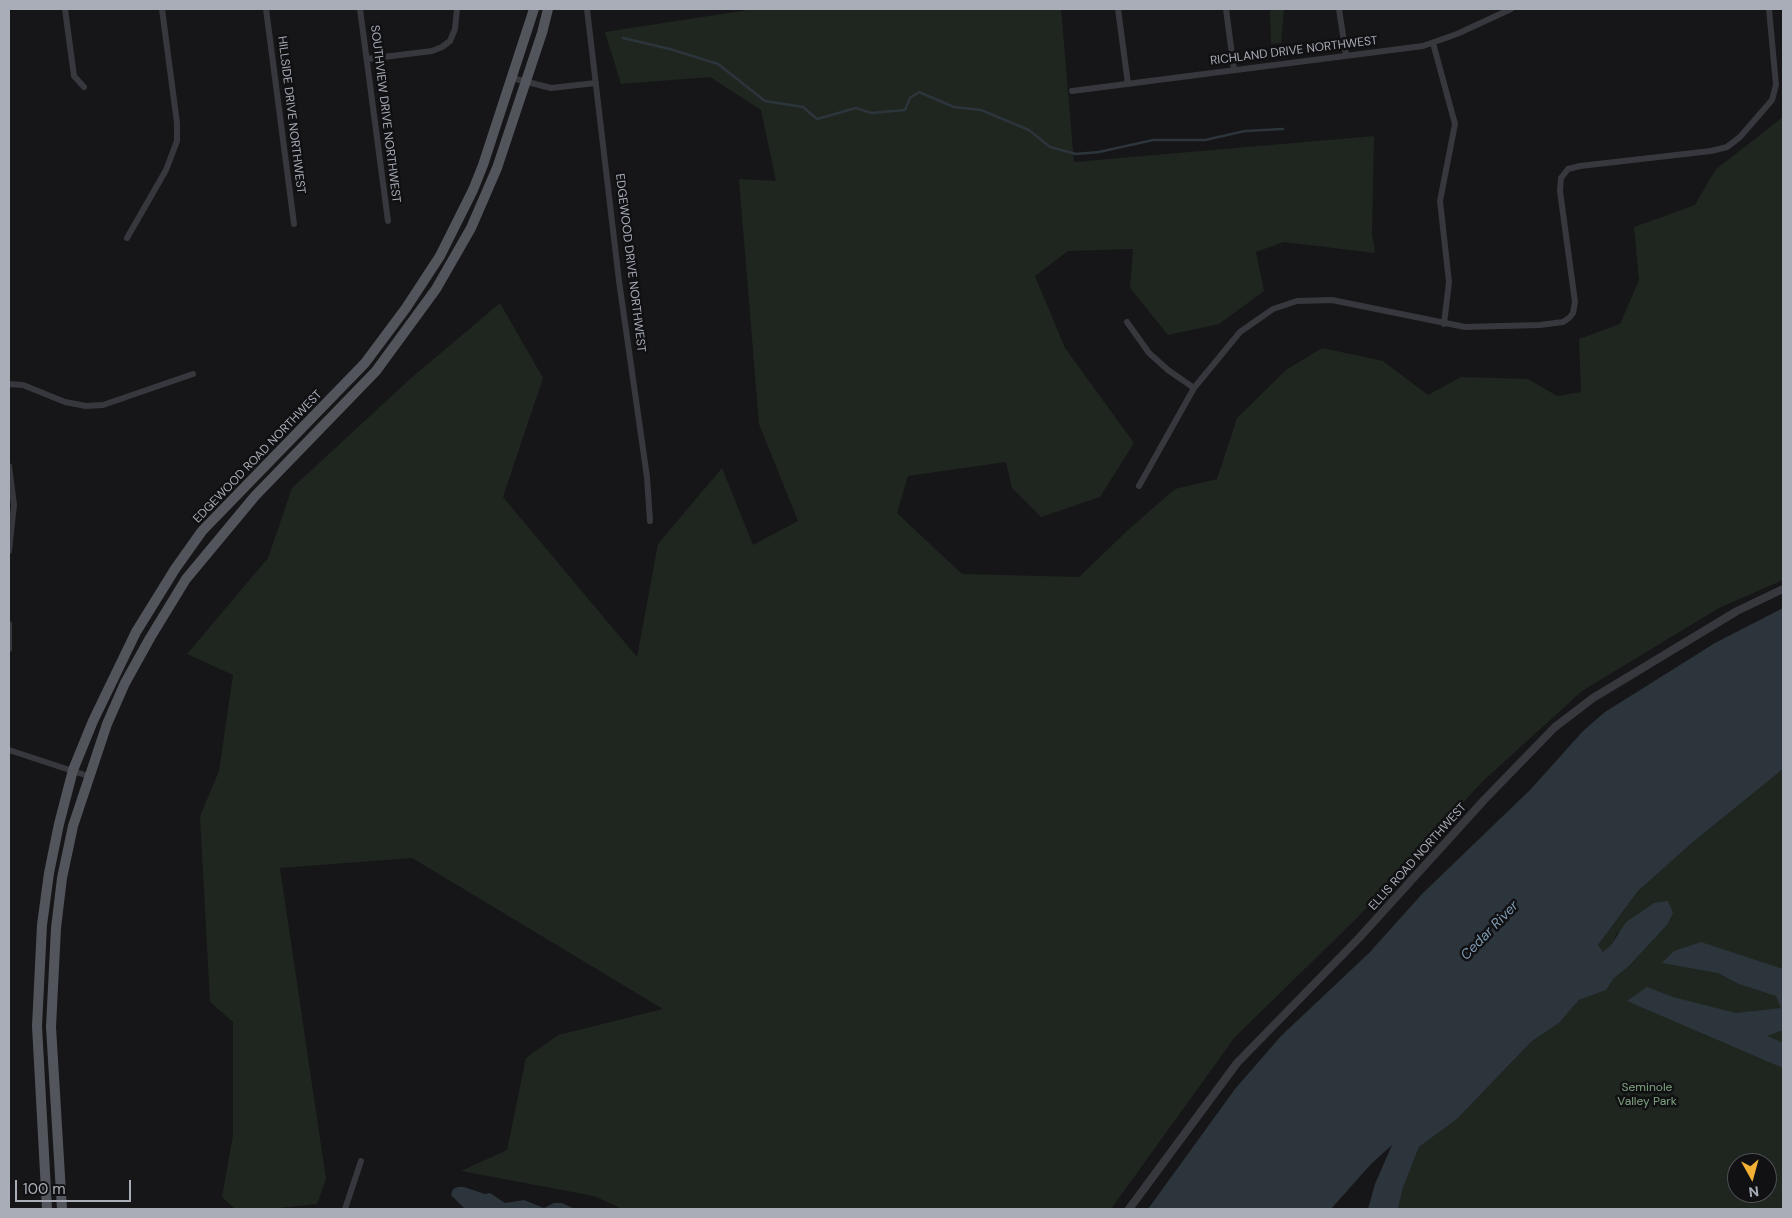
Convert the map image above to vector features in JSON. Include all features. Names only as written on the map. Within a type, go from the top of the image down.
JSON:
[{"type":"main road","name":"EDGEWOOD ROAD NORTHWEST","points":[[47,1209],[37,1026],[38,973],[49,873],[73,770],[111,679],[136,632],[175,569],[202,531],[365,363],[427,275],[473,190],[534,9]]},
{"type":"main road","name":"EDGEWOOD ROAD NORTHWEST","points":[[62,1209],[51,1027],[52,976],[62,878],[73,826],[88,776],[107,724],[125,683],[186,579],[255,496],[376,371],[436,290],[470,228],[486,194],[507,141],[548,9]]},
{"type":"street","points":[[65,9],[74,76],[84,87]]},
{"type":"street","points":[[127,238],[166,170],[177,141],[177,123],[162,9]]},
{"type":"street","name":"HILLSIDE DRIVE NORTHWEST","points":[[266,9],[294,224]]},
{"type":"street","name":"SOUTHVIEW DRIVE NORTHWEST","points":[[360,9],[388,222]]},
{"type":"street","points":[[367,59],[432,51],[442,47],[450,40],[455,29],[457,9]]},
{"type":"street","name":"EDGEWOOD DRIVE NORTHWEST","points":[[587,9],[620,281],[647,477],[650,521]]},
{"type":"street","points":[[1118,9],[1128,84]]},
{"type":"street","points":[[1226,9],[1234,70]]},
{"type":"street","points":[[1339,9],[1346,55]]},
{"type":"street","name":"RICHLAND DRIVE NORTHWEST","points":[[1072,91],[1433,43],[1511,9]]},
{"type":"street","points":[[1139,486],[1194,388],[1240,332],[1250,323],[1273,309],[1297,301],[1332,300],[1465,327],[1540,325],[1563,322],[1573,313],[1575,302],[1560,191],[1561,178],[1568,169],[1580,166],[1711,151],[1727,147],[1740,137],[1772,100],[1776,85],[1769,9]]},
{"type":"street","points":[[1433,43],[1455,124],[1440,201],[1450,282],[1444,324]]},
{"type":"street","points":[[512,78],[551,88],[596,83]]},
{"type":"street","points":[[1127,322],[1148,353],[1194,388]]},
{"type":"street","points":[[9,384],[23,385],[65,402],[86,406],[103,405],[193,374]]},
{"type":"street","points":[[9,466],[14,506],[9,551]]},
{"type":"street","name":"ELLIS ROAD NORTHWEST","points":[[1130,1209],[1237,1063],[1359,938],[1485,799],[1555,727],[1601,693],[1737,611],[1783,589]]},
{"type":"street","points":[[9,624],[9,649]]},
{"type":"street","points":[[9,750],[88,776]]},
{"type":"street","points":[[345,1209],[361,1161]]},
{"type":"green space","points":[[754,9],[1061,9],[1074,162],[1374,136],[1372,233],[1375,253],[1284,242],[1256,252],[1264,291],[1219,324],[1168,335],[1130,288],[1133,249],[1068,251],[1035,276],[1065,348],[1134,443],[1100,497],[1041,517],[1012,488],[1006,462],[908,476],[897,513],[962,574],[1079,577],[1128,530],[1175,489],[1217,479],[1237,418],[1286,370],[1322,348],[1383,361],[1428,395],[1461,377],[1528,379],[1557,396],[1581,392],[1579,339],[1620,324],[1639,280],[1634,227],[1695,205],[1715,170],[1783,117],[1783,580],[1719,608],[1582,691],[1482,782],[1357,918],[1235,1037],[1111,1209],[622,1209],[594,1196],[461,1171],[507,1150],[526,1058],[558,1035],[663,1009],[412,858],[280,868],[326,1179],[317,1204],[269,1209],[235,1209],[222,1197],[233,1135],[233,1022],[210,1002],[200,816],[219,771],[233,675],[187,654],[268,558],[292,488],[410,379],[500,303],[543,378],[503,497],[637,657],[658,544],[722,468],[753,545],[798,521],[759,424],[739,179],[776,181],[761,110],[710,77],[621,84],[605,32]]},
{"type":"green space","points":[[1270,9],[1284,9],[1281,43],[1271,44]]},
{"type":"green space","name":"Seminole Valley Park","points":[[1783,769],[1783,1209],[1398,1209],[1403,1188],[1419,1147],[1457,1119],[1531,1042],[1559,1023],[1579,1000],[1606,989],[1614,978],[1628,967],[1667,925],[1617,933],[1611,945],[1603,952],[1598,945],[1638,891],[1693,842]]},
{"type":"water","name":"Cedar River","points":[[1783,608],[1783,769],[1693,842],[1638,891],[1598,945],[1603,952],[1611,945],[1626,922],[1654,903],[1668,901],[1673,913],[1667,925],[1628,967],[1614,978],[1606,990],[1579,1000],[1559,1023],[1531,1042],[1457,1119],[1419,1147],[1403,1188],[1398,1209],[1368,1209],[1375,1184],[1392,1145],[1371,1164],[1331,1209],[1148,1209],[1235,1089],[1281,1036],[1369,953],[1422,894],[1531,789],[1583,731],[1605,712],[1715,643]]},
{"type":"water","points":[[1701,942],[1783,969],[1783,1030],[1767,1036],[1783,1043],[1783,1068],[1627,1001],[1647,987],[1673,997],[1736,1013],[1781,1008],[1776,996],[1739,984],[1718,973],[1662,963],[1674,951]]},
{"type":"water","points":[[464,1187],[485,1194],[490,1193],[505,1203],[524,1200],[544,1208],[554,1203],[562,1203],[575,1209],[465,1209],[451,1195],[453,1189]]},
{"type":"waterway","points":[[623,38],[670,49],[718,64],[765,101],[803,107],[817,119],[856,108],[871,113],[905,110],[910,98],[919,92],[954,107],[981,110],[1029,130],[1050,147],[1076,154],[1099,152],[1153,140],[1205,140],[1245,131],[1283,129]]}]
